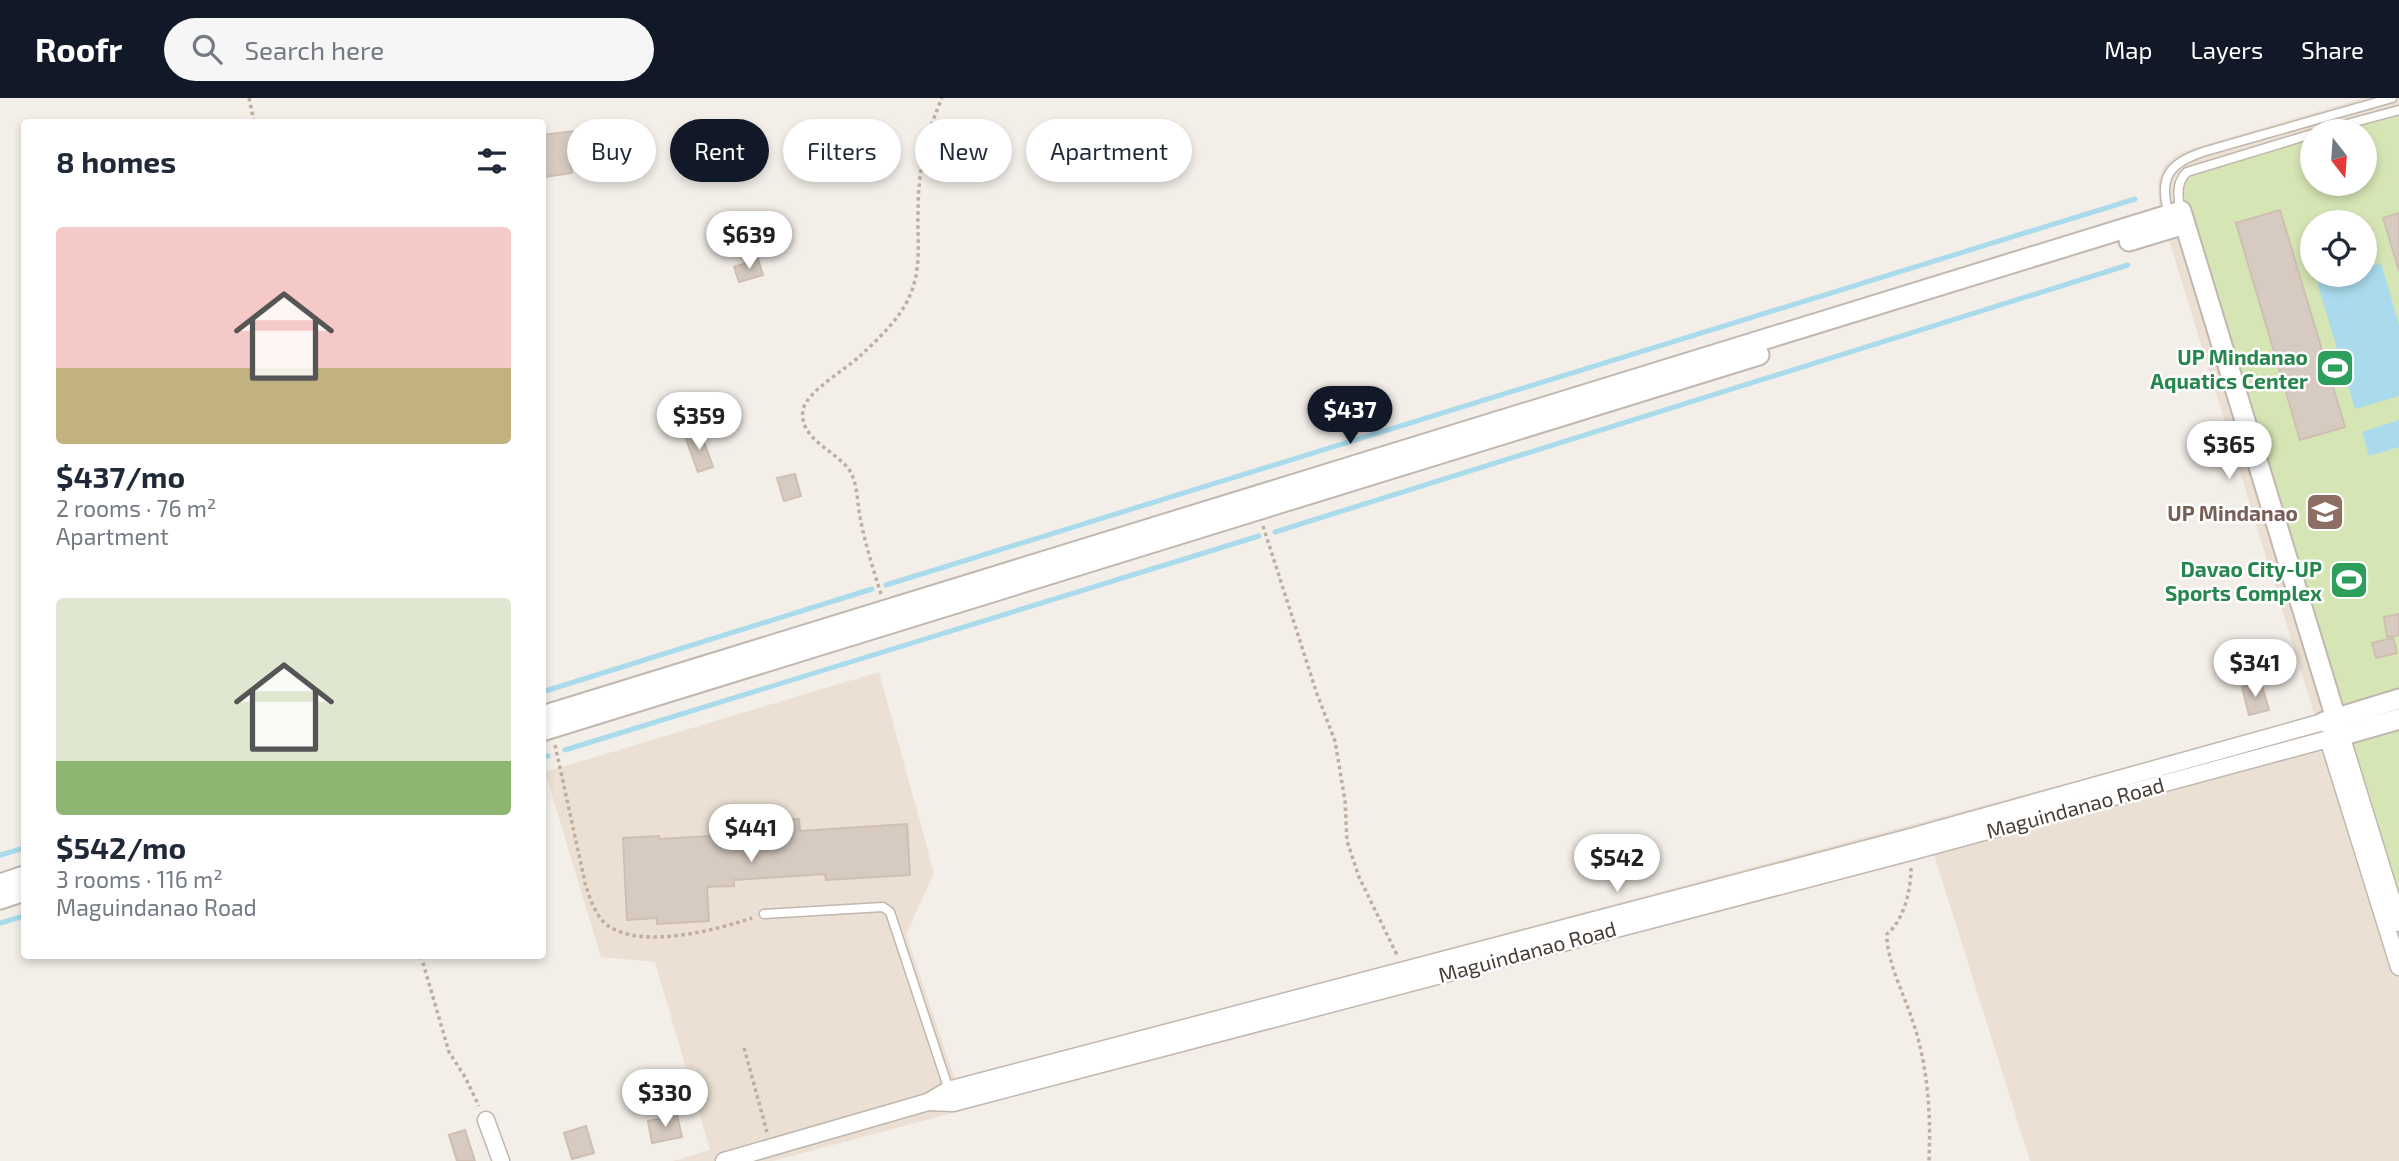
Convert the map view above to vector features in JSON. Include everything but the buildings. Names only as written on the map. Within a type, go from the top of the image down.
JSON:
[{"type":"street","points":[[546,723],[886,610],[1352,474],[2177,219],[2332,729],[2399,967]]},
{"type":"street","points":[[546,723],[1258,510],[1352,474]]},
{"type":"street","points":[[2332,729],[2399,699]]},
{"type":"street","points":[[2332,729],[2399,719]]},
{"type":"street","points":[[2332,729],[2399,923]]},
{"type":"street","name":"Maguindanao Road","points":[[724,1161],[951,1096],[1910,852],[2332,729]]},
{"type":"street","name":"Maguindanao Road","points":[[951,1096],[1404,968],[2332,729]]},
{"type":"street","points":[[0,884],[21,877]]},
{"type":"street","points":[[0,899],[21,892]]},
{"type":"street","points":[[486,1120],[501,1161]]},
{"type":"lane","points":[[2177,219],[2166,204],[2165,182],[2170,170],[2180,161],[2206,150],[2392,98]]},
{"type":"lane","points":[[2366,119],[2399,110]]},
{"type":"lane","points":[[2177,219],[2178,184],[2187,172],[2300,138]]},
{"type":"lane","points":[[764,914],[883,907],[890,912],[951,1096]]},
{"type":"path","points":[[249,98],[253,119]]},
{"type":"path","points":[[886,610],[867,548],[856,487],[850,471],[817,442],[806,428],[802,412],[809,397],[860,356],[890,324],[910,297],[916,275],[919,244],[918,211],[922,160],[930,125],[942,98]]},
{"type":"path","points":[[1258,510],[1317,694],[1335,741],[1345,801],[1348,841],[1359,877],[1404,968]]},
{"type":"path","points":[[546,723],[586,887],[594,909],[607,924],[627,934],[653,936],[715,929],[764,914]]},
{"type":"path","points":[[1910,852],[1909,893],[1895,927],[1887,934],[1886,944],[1923,1059],[1931,1118],[1929,1161]]},
{"type":"path","points":[[422,959],[449,1052],[465,1077],[486,1120]]},
{"type":"path","points":[[744,1048],[771,1147]]},
{"type":"shaded area","name":"UP Mindanao","points":[[2364,98],[2399,98],[2399,1161],[2030,1161],[1933,851],[773,1161],[673,1161],[710,1150],[655,962],[601,957],[546,772],[879,672],[934,873],[906,934],[955,1080],[2315,717],[2159,206],[2158,181],[2164,166],[2176,155],[2190,149]]},
{"type":"green space","name":"Davao City-UP Sports Complex","points":[[2399,115],[2399,902],[2184,194],[2186,181],[2199,173],[2300,143],[2300,196],[2377,196],[2377,121]]},
{"type":"water","points":[[2381,263],[2399,324],[2399,396],[2355,409],[2318,287],[2377,287],[2377,264]]},
{"type":"water","points":[[2399,420],[2399,447],[2369,456],[2362,432]]},
{"type":"waterway","points":[[886,585],[2135,199]]},
{"type":"waterway","points":[[1275,532],[2128,265]]},
{"type":"waterway","points":[[565,750],[1259,536]]},
{"type":"waterway","points":[[546,691],[872,589]]},
{"type":"waterway","points":[[0,855],[21,849]]},
{"type":"waterway","points":[[0,923],[21,917]]},
{"type":"place","name":"UP Mindanao Aquatics Center","points":[[2335,368]]},
{"type":"place","name":"UP Mindanao","points":[[2325,512]]},
{"type":"place","name":"Davao City-UP Sports Complex","points":[[2349,580]]}]
